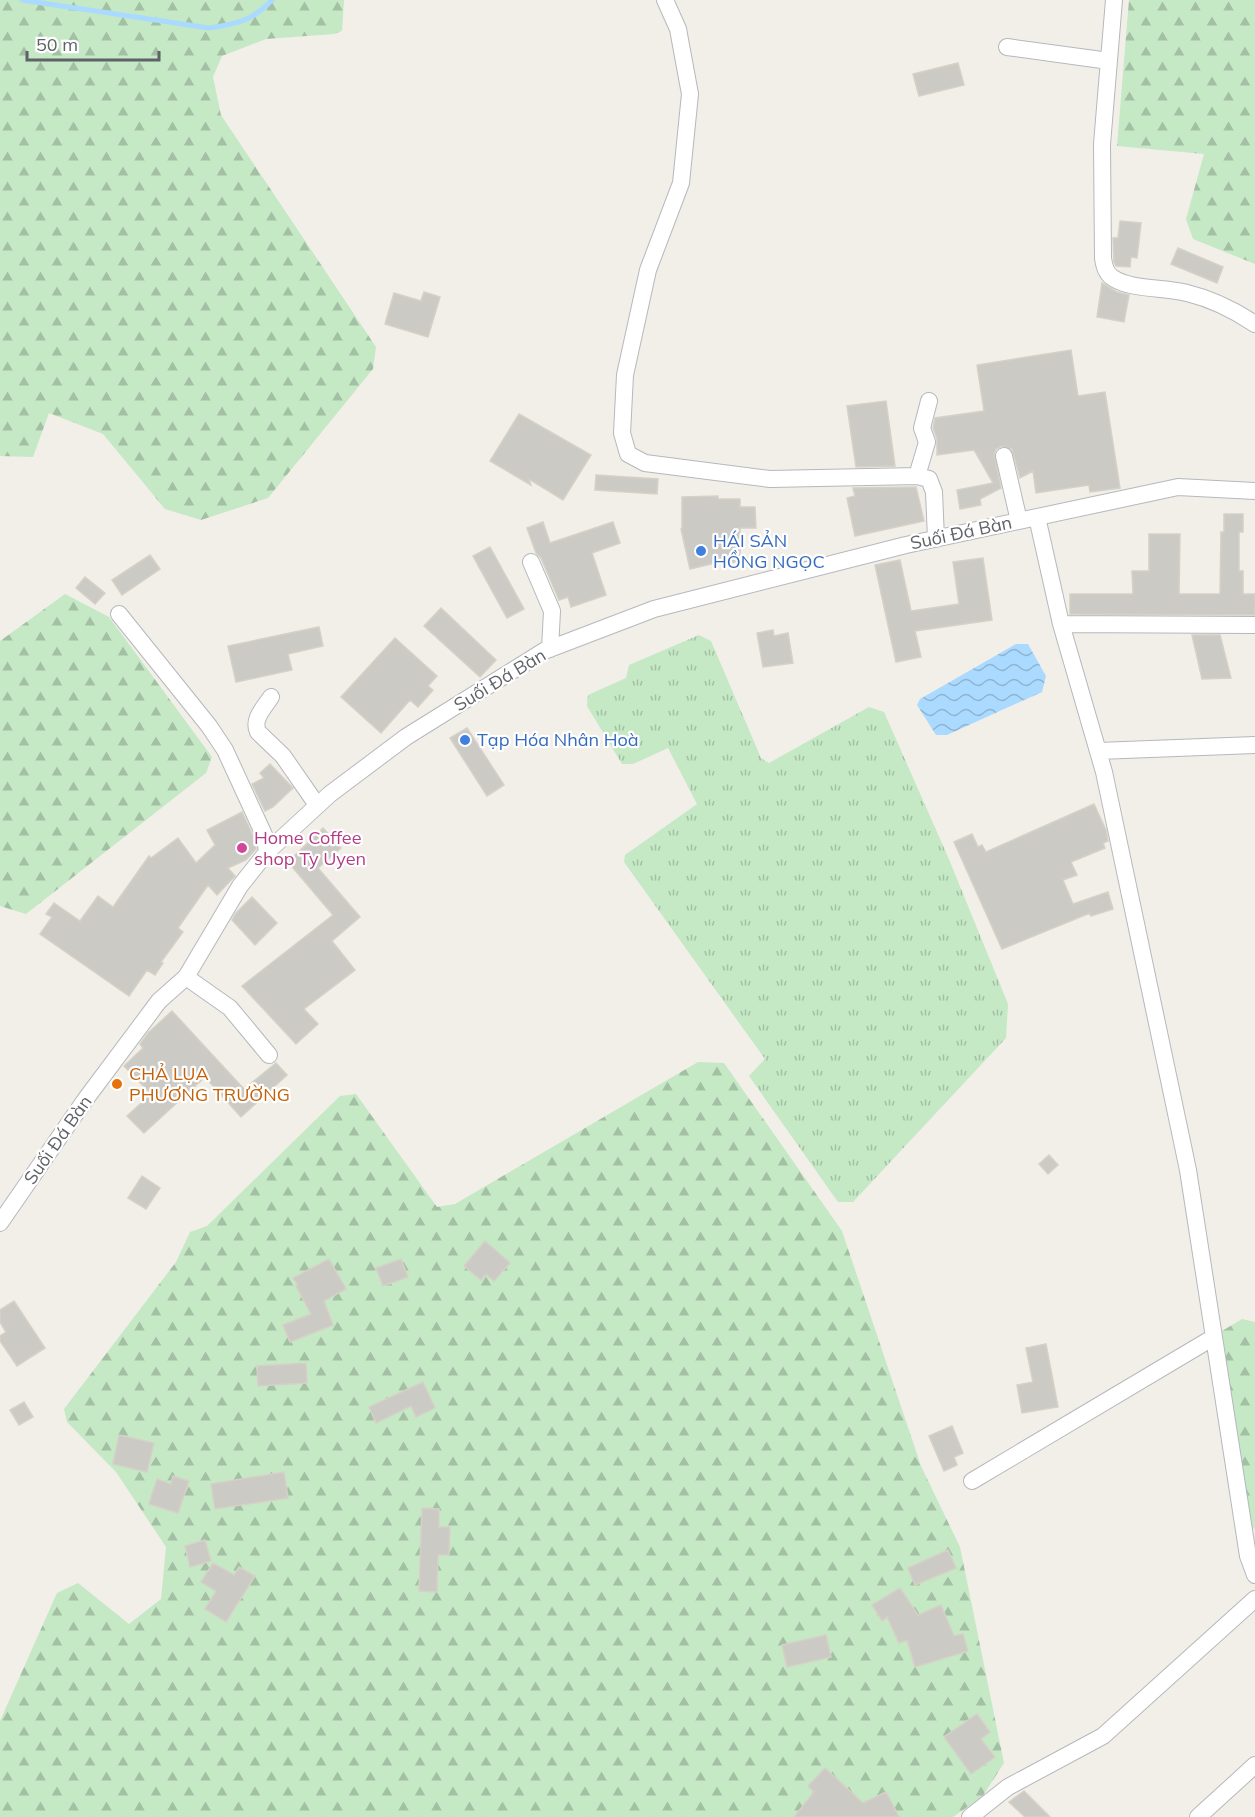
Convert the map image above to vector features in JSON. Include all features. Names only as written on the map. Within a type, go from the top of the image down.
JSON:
[{"type":"street","points":[[665,0],[678,29],[690,94],[681,183],[648,270],[625,375],[622,433],[628,454],[645,463],[770,479],[917,476],[929,479],[934,492],[936,539]]},
{"type":"street","points":[[1114,0],[1102,144],[1104,268],[1115,280],[1126,284],[1186,293],[1234,310],[1255,324]]},
{"type":"street","points":[[1007,47],[1109,61]]},
{"type":"street","points":[[917,476],[927,442],[922,428],[929,401]]},
{"type":"street","points":[[1005,456],[1019,521]]},
{"type":"street","name":"Suối Đá Bàn","points":[[0,1223],[85,1100],[159,1001],[186,977],[240,886],[267,852],[318,805],[406,737],[550,649],[654,609],[936,539],[1178,487],[1255,491]]},
{"type":"street","points":[[1036,517],[1060,624],[1098,751],[1188,1170],[1248,1556],[1255,1575]]},
{"type":"street","points":[[531,562],[552,611],[550,649]]},
{"type":"street","points":[[118,614],[209,726],[225,750],[265,837],[267,852]]},
{"type":"street","points":[[1060,624],[1255,625]]},
{"type":"street","points":[[271,698],[255,722],[258,732],[283,756],[318,805]]},
{"type":"street","points":[[1098,751],[1255,745]]},
{"type":"street","points":[[186,977],[230,1008],[269,1055]]},
{"type":"street","points":[[972,1481],[1214,1337]]},
{"type":"street","points":[[970,1817],[1008,1787],[1103,1737],[1255,1599]]},
{"type":"street","points":[[1198,1817],[1255,1765]]},
{"type":"green space","points":[[0,0],[344,0],[342,31],[334,34],[266,39],[222,56],[213,77],[221,115],[376,347],[373,369],[268,498],[201,520],[165,509],[103,434],[49,413],[33,457],[0,456]]},
{"type":"green space","points":[[1129,0],[1255,0],[1255,264],[1193,239],[1186,219],[1204,154],[1117,146]]},
{"type":"green space","points":[[65,594],[109,617],[212,757],[206,773],[26,914],[0,906],[0,641]]},
{"type":"green space","points":[[699,635],[711,641],[761,758],[769,763],[869,707],[884,712],[948,857],[1008,1004],[1006,1038],[853,1202],[838,1202],[749,1076],[765,1059],[624,862],[625,855],[697,804],[668,748],[633,764],[622,764],[587,706],[588,695],[626,678],[629,665]]},
{"type":"green space","points":[[698,1062],[724,1063],[842,1231],[921,1466],[960,1547],[1004,1763],[982,1797],[953,1817],[0,1817],[0,1721],[57,1593],[78,1583],[129,1624],[161,1599],[166,1547],[116,1472],[67,1422],[64,1409],[176,1262],[190,1232],[207,1226],[340,1096],[356,1094],[437,1207],[455,1204]]},
{"type":"green space","points":[[1242,1319],[1255,1322],[1255,1529],[1249,1525],[1222,1331]]},
{"type":"water","points":[[1016,644],[1028,644],[1046,676],[1042,692],[947,735],[936,735],[917,705],[920,699]]},
{"type":"building","points":[[958,63],[964,85],[919,96],[913,74]]},
{"type":"building","points":[[1120,221],[1141,223],[1137,258],[1131,257],[1130,267],[1116,266],[1114,262],[1113,238],[1118,238]]},
{"type":"building","points":[[1178,248],[1223,267],[1217,283],[1171,264]]},
{"type":"building","points":[[1102,283],[1117,292],[1129,295],[1124,322],[1097,317]]},
{"type":"building","points":[[424,292],[440,297],[428,337],[385,324],[394,293],[421,301]]},
{"type":"building","points":[[1071,350],[1078,396],[1105,392],[1120,488],[1090,492],[1089,485],[1036,493],[1033,471],[1020,478],[1012,449],[1002,446],[996,449],[994,454],[1001,488],[980,499],[981,505],[960,509],[957,490],[993,483],[974,450],[937,455],[937,439],[933,428],[935,418],[984,411],[977,365]]},
{"type":"building","points":[[886,401],[895,466],[856,467],[847,406]]},
{"type":"building","points":[[519,414],[591,455],[563,500],[529,479],[531,485],[490,461]]},
{"type":"building","points":[[596,475],[658,479],[657,494],[595,490]]},
{"type":"building","points":[[916,487],[924,521],[855,536],[847,498],[855,496],[853,488]]},
{"type":"building","points":[[718,496],[718,499],[740,499],[740,507],[755,507],[756,528],[740,528],[740,562],[719,562],[690,569],[681,529],[682,497]]},
{"type":"building","points":[[1224,514],[1243,514],[1243,532],[1239,532],[1239,571],[1243,571],[1243,594],[1255,594],[1255,615],[1070,614],[1070,594],[1133,594],[1132,571],[1149,571],[1149,534],[1180,534],[1179,594],[1220,594],[1221,532],[1224,532]]},
{"type":"building","points":[[543,522],[550,543],[613,522],[620,543],[592,553],[606,595],[571,607],[568,597],[559,600],[541,558],[536,553],[527,528]]},
{"type":"building","points":[[490,547],[524,609],[507,618],[473,556]]},
{"type":"building","points":[[150,555],[160,569],[122,595],[112,580]]},
{"type":"building","points":[[983,558],[992,620],[915,631],[921,657],[896,662],[875,565],[900,560],[911,611],[959,604],[953,562]]},
{"type":"building","points":[[85,577],[105,593],[95,604],[76,588]]},
{"type":"building","points":[[441,608],[496,660],[480,677],[424,626]]},
{"type":"building","points":[[319,627],[323,646],[288,654],[292,670],[236,682],[228,646]]},
{"type":"building","points":[[773,630],[774,636],[788,633],[793,663],[763,667],[757,633]]},
{"type":"building","points":[[1192,635],[1220,635],[1231,678],[1202,679]]},
{"type":"building","points":[[395,638],[437,676],[428,686],[433,690],[418,707],[410,700],[381,733],[341,697]]},
{"type":"building","points":[[467,728],[504,785],[487,796],[450,738]]},
{"type":"building","points":[[270,764],[293,788],[273,807],[265,811],[252,784],[264,778],[260,773]]},
{"type":"building","points":[[1094,804],[1106,830],[1108,841],[1103,843],[1105,848],[1071,862],[1077,875],[1063,880],[1073,904],[1108,892],[1113,909],[1091,916],[1090,913],[1002,949],[954,842],[972,834],[978,847],[982,845],[986,852]]},
{"type":"building","points":[[242,812],[255,840],[256,849],[246,860],[228,868],[235,876],[217,895],[208,885],[178,928],[183,932],[161,962],[163,963],[155,975],[147,970],[129,996],[40,934],[52,917],[46,914],[54,903],[80,921],[98,896],[113,907],[149,856],[151,858],[178,838],[196,863],[215,845],[207,830]]},
{"type":"building","points":[[323,828],[341,848],[318,868],[360,917],[332,941],[355,970],[304,1009],[318,1024],[296,1044],[242,986],[333,915],[288,862]]},
{"type":"building","points":[[252,897],[277,923],[255,945],[232,920]]},
{"type":"building","points":[[172,1011],[244,1089],[276,1063],[287,1075],[241,1117],[205,1077],[144,1133],[127,1116],[151,1094],[124,1066],[143,1048],[140,1044],[148,1033]]},
{"type":"building","points":[[1049,1155],[1058,1165],[1048,1174],[1039,1164]]},
{"type":"building","points":[[142,1176],[160,1188],[146,1209],[128,1198]]},
{"type":"building","points":[[485,1241],[510,1263],[494,1281],[486,1274],[481,1280],[464,1266]]},
{"type":"building","points":[[329,1259],[346,1289],[324,1301],[333,1325],[290,1342],[283,1325],[311,1314],[293,1278]]},
{"type":"building","points":[[401,1259],[408,1277],[383,1286],[376,1268]]},
{"type":"building","points":[[14,1301],[45,1348],[17,1366],[0,1341],[0,1336],[6,1332],[0,1322],[0,1310]]},
{"type":"building","points":[[1046,1344],[1058,1407],[1022,1413],[1017,1385],[1033,1382],[1026,1348]]},
{"type":"building","points":[[306,1363],[307,1383],[258,1386],[257,1366]]},
{"type":"building","points":[[423,1382],[435,1408],[416,1417],[411,1406],[376,1423],[369,1407]]},
{"type":"building","points":[[24,1402],[33,1417],[19,1425],[10,1410]]},
{"type":"building","points":[[952,1426],[963,1453],[954,1457],[957,1465],[944,1471],[929,1436]]},
{"type":"building","points":[[119,1435],[154,1443],[147,1472],[113,1464]]},
{"type":"building","points":[[284,1472],[288,1498],[215,1509],[211,1484]]},
{"type":"building","points":[[173,1476],[189,1481],[178,1513],[149,1504],[157,1479],[171,1484]]},
{"type":"building","points":[[422,1508],[439,1509],[439,1527],[450,1527],[449,1555],[438,1555],[437,1592],[419,1591]]},
{"type":"building","points":[[205,1540],[211,1561],[190,1567],[185,1546]]},
{"type":"building","points":[[948,1550],[956,1568],[915,1585],[908,1568]]},
{"type":"building","points":[[213,1563],[234,1575],[239,1567],[255,1576],[226,1622],[205,1609],[216,1591],[201,1582]]},
{"type":"building","points":[[900,1588],[918,1615],[941,1605],[954,1636],[963,1634],[968,1651],[915,1667],[907,1640],[899,1643],[887,1617],[882,1621],[872,1605]]},
{"type":"building","points":[[826,1635],[831,1657],[787,1667],[782,1645]]},
{"type":"building","points":[[977,1714],[990,1732],[981,1739],[995,1757],[971,1774],[944,1737]]},
{"type":"building","points":[[825,1768],[863,1803],[886,1792],[899,1817],[794,1817],[814,1792],[808,1786]]},
{"type":"building","points":[[1024,1791],[1050,1817],[1025,1817],[1009,1802]]},
{"type":"waterway","points":[[22,0],[209,28],[228,25],[251,17],[272,0]]},
{"type":"place","name":"HÁI SẢN HỒNG NGỌC","points":[[701,551]]},
{"type":"place","name":"Tạp Hóa Nhân Hoà","points":[[465,740]]},
{"type":"place","name":"Home Coffee shop Ty Uyen","points":[[242,848]]},
{"type":"place","name":"CHẢ LỤA PHƯƠNG TRƯỜNG","points":[[117,1084]]}]
